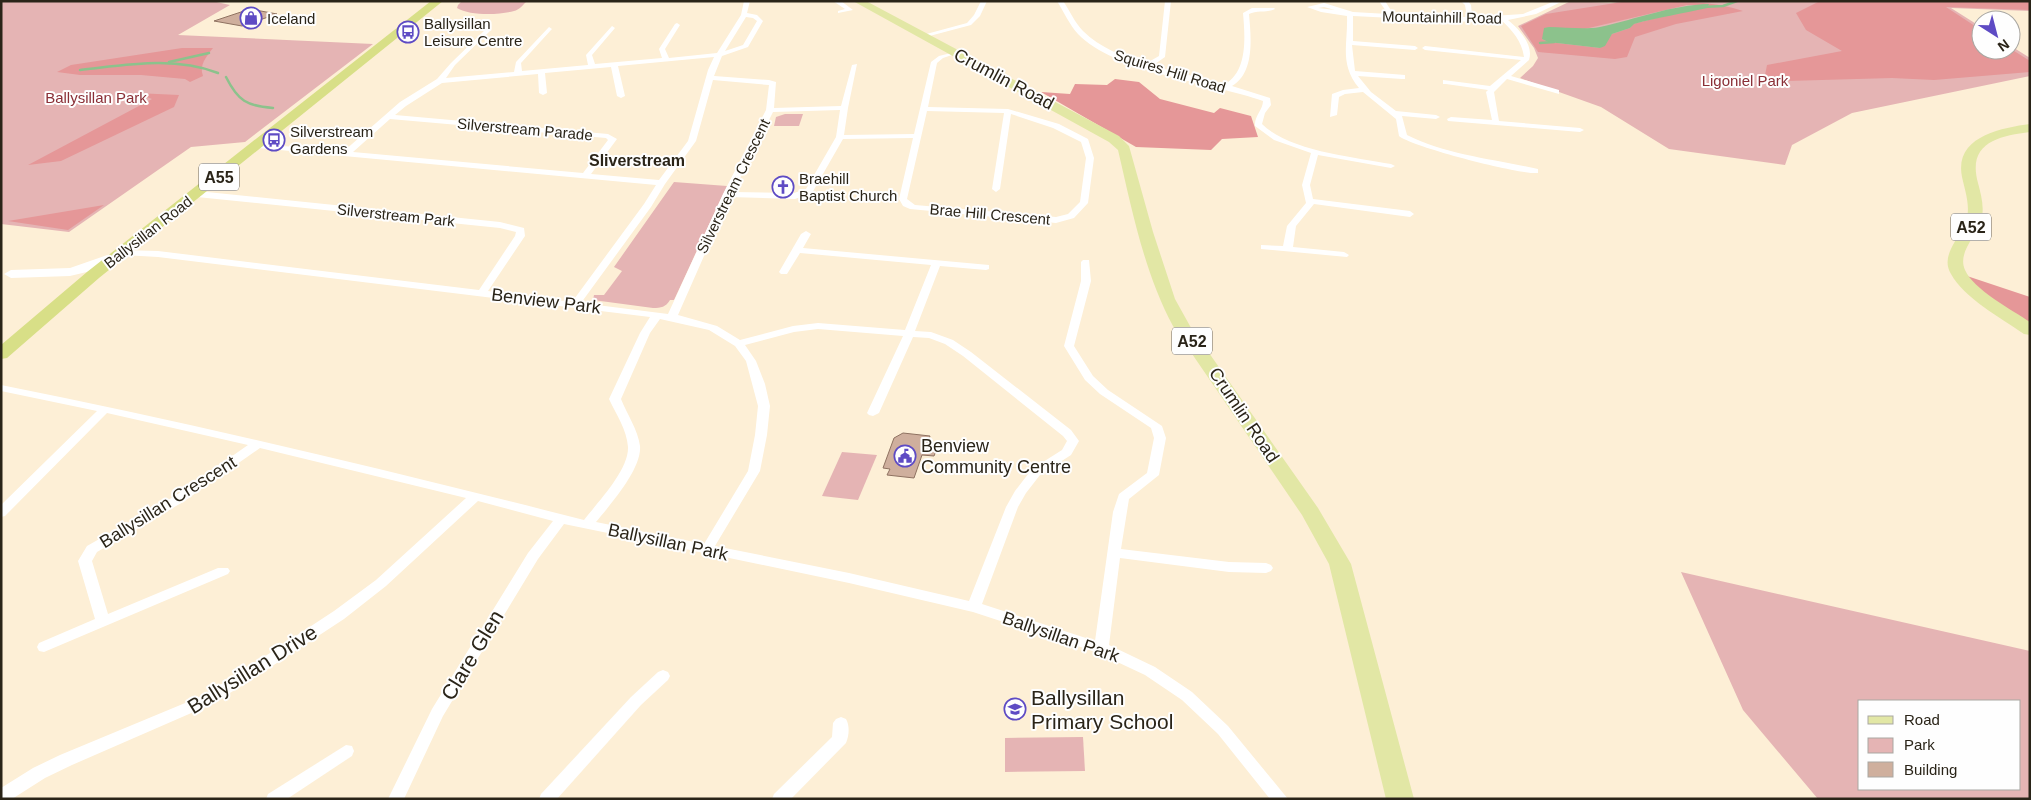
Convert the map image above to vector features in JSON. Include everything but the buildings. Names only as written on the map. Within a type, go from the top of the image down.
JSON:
[{"type":"highway","name":"Ballysillan Road","points":[[1,354],[121,253],[438,1]]},
{"type":"main road","name":"Crumlin Road","points":[[858,1],[1114,139],[1124,148],[1145,232],[1171,305],[1182,326],[1311,513],[1340,564],[1400,799]]},
{"type":"main road","name":"A52","points":[[2030,128],[2010,130],[1992,135],[1982,140],[1975,148],[1969,159],[1968,171],[1975,204],[1974,220],[1958,248],[1956,263],[1958,273],[1975,290],[2030,330]]},
{"type":"main road","points":[[6,274],[71,272],[94,266],[121,253]]},
{"type":"main road","points":[[6,274],[84,283]]},
{"type":"street","points":[[574,306],[692,141],[710,78],[719,55],[744,15],[747,1]]},
{"type":"street","points":[[836,1],[850,10],[840,12]]},
{"type":"street","points":[[922,36],[969,24],[977,16],[984,1]]},
{"type":"street","name":"Squires Hill Road","points":[[1060,1],[1081,33],[1107,51],[1147,66],[1267,100],[1267,105],[1259,117],[1258,124],[1263,130],[1279,139],[1315,152]]},
{"type":"street","points":[[1147,66],[1162,57],[1168,1]]},
{"type":"street","points":[[1382,1],[1392,16]]},
{"type":"street","points":[[1464,1],[1468,5],[1469,15],[1473,20]]},
{"type":"street","name":"Mountainhill Road","points":[[1350,13],[1324,5],[1310,7],[1317,11],[1392,16],[1406,20],[1473,20],[1503,19],[1534,13],[1560,1]]},
{"type":"street","points":[[1224,88],[1236,81],[1240,74],[1245,56],[1248,31],[1246,13],[1252,10],[1272,9]]},
{"type":"street","points":[[1350,13],[1349,60],[1353,74],[1365,90],[1400,118],[1401,133],[1408,139],[1450,153],[1535,172]]},
{"type":"street","points":[[440,81],[666,58],[719,55],[746,46],[760,21],[755,16],[744,15]]},
{"type":"street","points":[[1503,19],[1514,29],[1526,51],[1527,60]]},
{"type":"street","points":[[666,58],[662,49],[677,25]]},
{"type":"street","points":[[592,66],[589,55],[612,28]]},
{"type":"street","points":[[518,74],[518,63],[549,29]]},
{"type":"street","points":[[347,153],[403,104],[440,81],[453,64],[488,30]]},
{"type":"street","points":[[1432,40],[1434,48]]},
{"type":"street","points":[[1350,43],[1415,48]]},
{"type":"street","points":[[1425,48],[1527,60]]},
{"type":"street","points":[[840,137],[917,136],[925,108],[934,62],[940,57],[953,53]]},
{"type":"street","points":[[1496,122],[1490,92],[1492,88],[1527,60]]},
{"type":"street","points":[[614,64],[621,96]]},
{"type":"street","points":[[727,194],[794,196],[809,191],[840,137],[844,108],[855,65]]},
{"type":"street","points":[[541,72],[543,93]]},
{"type":"street","points":[[1353,74],[1402,77]]},
{"type":"street","points":[[1507,77],[1556,92]]},
{"type":"street","name":"Silverstream Crescent","points":[[672,317],[727,194],[770,110],[773,84],[769,82],[710,78]]},
{"type":"street","points":[[1446,82],[1492,88]]},
{"type":"street","points":[[1333,115],[1335,96],[1343,92],[1365,90]]},
{"type":"street","points":[[770,110],[844,108]]},
{"type":"street","name":"Brae Hill Crescent","points":[[917,136],[903,199],[906,204],[913,207],[1056,220],[1071,216],[1084,203],[1090,158],[1086,141],[1056,126],[1008,110],[925,108]]},
{"type":"street","points":[[996,189],[1008,110]]},
{"type":"street","points":[[1394,113],[1436,117]]},
{"type":"street","name":"Silverstream Parade","points":[[390,117],[608,136],[613,139],[584,177]]},
{"type":"street","points":[[1451,119],[1580,130]]},
{"type":"street","points":[[258,146],[661,183]]},
{"type":"street","points":[[1288,249],[1287,234],[1292,222],[1309,206],[1310,201],[1306,185],[1315,152],[1391,166]]},
{"type":"street","name":"Silverstream Park","points":[[197,194],[490,224],[521,230],[520,236],[482,293]]},
{"type":"street","points":[[1310,201],[1410,214]]},
{"type":"street","points":[[784,272],[806,234]]},
{"type":"street","points":[[1264,247],[1344,255]]},
{"type":"street","points":[[797,250],[986,267]]},
{"type":"street","name":"Benview Park","points":[[121,253],[158,254],[657,315],[713,328],[739,344],[751,361],[764,406],[762,435],[754,471],[706,550]]},
{"type":"street","points":[[1086,262],[1086,281],[1069,346],[1089,378],[1104,392],[1156,426],[1160,438],[1153,475],[1123,496],[1119,512],[1102,648]]},
{"type":"street","points":[[873,414],[909,334],[936,263]]},
{"type":"street","points":[[587,525],[626,472],[633,459],[634,447],[632,440],[615,399],[645,333],[657,315]]},
{"type":"street","points":[[739,344],[793,329],[818,326],[931,335],[958,348],[1067,434],[1073,441],[1067,452],[1036,472],[1021,491],[1012,507],[974,607]]},
{"type":"street","name":"Ballysillan Park","points":[[1,388],[105,409],[258,444],[587,525],[849,578],[974,607],[1102,648],[1150,671],[1188,696],[1223,730],[1280,799]]},
{"type":"street","points":[[1,513],[105,409]]},
{"type":"street","name":"Ballysillan Crescent","points":[[103,622],[85,561],[92,549],[179,499],[258,444]]},
{"type":"street","name":"Ballysillan Drive","points":[[1,797],[39,773],[206,700],[246,676],[339,615],[381,583],[475,497]]},
{"type":"street","name":"Clare Glen","points":[[396,799],[437,713],[532,556],[561,519]]},
{"type":"street","points":[[1114,552],[1229,567],[1266,568]]},
{"type":"street","points":[[44,648],[223,571]]},
{"type":"street","points":[[547,799],[636,700],[663,676]]},
{"type":"street","points":[[780,799],[840,740],[841,723]]},
{"type":"street","points":[[274,799],[346,751]]},
{"type":"green space","name":"Ballysillan Park","points":[[1,1],[212,1],[230,5],[178,35],[373,44],[245,142],[191,147],[69,232],[1,224]]},
{"type":"green space","points":[[462,1],[527,1],[516,10],[485,14],[463,11],[457,8]]},
{"type":"green space","name":"Ligoniel Park","points":[[1571,1],[1611,3],[1623,1],[2030,1],[2030,11],[1951,8],[1971,21],[1971,60],[2021,60],[2021,52],[2030,58],[2030,76],[1852,113],[1792,145],[1785,165],[1669,149],[1601,107],[1520,78],[1533,66],[1538,58],[1534,48],[1518,26]]},
{"type":"green space","points":[[785,114],[803,114],[799,126],[774,126],[776,117]]},
{"type":"green space","points":[[674,182],[727,186],[674,300],[670,300],[663,307],[653,308],[593,300],[594,295],[604,295],[622,271],[614,267]]},
{"type":"green space","points":[[842,452],[877,455],[858,500],[822,496]]},
{"type":"green space","points":[[1681,572],[2030,651],[2030,799],[1818,799],[1743,710]]},
{"type":"green space","points":[[1083,737],[1085,771],[1005,772],[1005,738]]},
{"type":"shaded area","points":[[1628,1],[1703,3],[1731,7],[1743,11],[1676,24],[1635,37],[1627,57],[1615,59],[1538,52],[1521,26],[1546,14]],"holes":[[[1687,5],[1709,5],[1633,24],[1630,28],[1612,34],[1600,48],[1548,42],[1542,39]]]},
{"type":"shaded area","points":[[1820,1],[2030,1],[2030,10],[1946,7],[1971,23],[1971,60],[2021,60],[2021,55],[2030,61],[2030,72],[1934,80],[1892,78],[1787,81],[1765,75],[1767,65],[1842,51],[1806,30],[1796,13]]},
{"type":"shaded area","points":[[1709,4],[1707,8],[1634,24],[1630,28],[1612,34],[1605,46],[1600,48],[1548,42],[1542,39],[1544,28],[1600,27],[1681,7]]},
{"type":"shaded area","points":[[182,48],[213,48],[203,65],[203,76],[190,82],[185,79],[141,75],[80,75],[57,72],[71,65]]},
{"type":"shaded area","points":[[1115,79],[1139,82],[1160,99],[1214,113],[1220,108],[1251,116],[1258,137],[1222,139],[1211,150],[1136,147],[1041,92],[1070,94],[1075,84],[1107,85]]},
{"type":"shaded area","points":[[136,93],[179,95],[174,107],[61,161],[28,165],[152,99]]},
{"type":"shaded area","points":[[104,205],[68,230],[8,221]]},
{"type":"shaded area","points":[[1958,273],[2030,297],[2030,331]]},
{"type":"waterway","points":[[1702,7],[1723,6],[1737,1]]},
{"type":"waterway","points":[[1540,43],[1554,42]]},
{"type":"waterway","points":[[169,62],[209,53]]},
{"type":"waterway","points":[[80,70],[132,64],[167,63],[201,68],[218,73]]},
{"type":"waterway","points":[[226,77],[235,92],[244,101],[256,106],[273,108]]},
{"type":"place","name":"Iceland","points":[[251,18]]},
{"type":"place","name":"Ballysillan Leisure Centre","points":[[408,32]]},
{"type":"place","name":"Silverstream Gardens","points":[[274,140]]},
{"type":"place","name":"Braehill Baptist Church","points":[[783,187]]},
{"type":"place","name":"Benview Community Centre","points":[[905,456]]},
{"type":"place","name":"Ballysillan Primary School","points":[[1015,709]]},
{"type":"district","name":"Sliverstream","points":[[637,160]]}]
